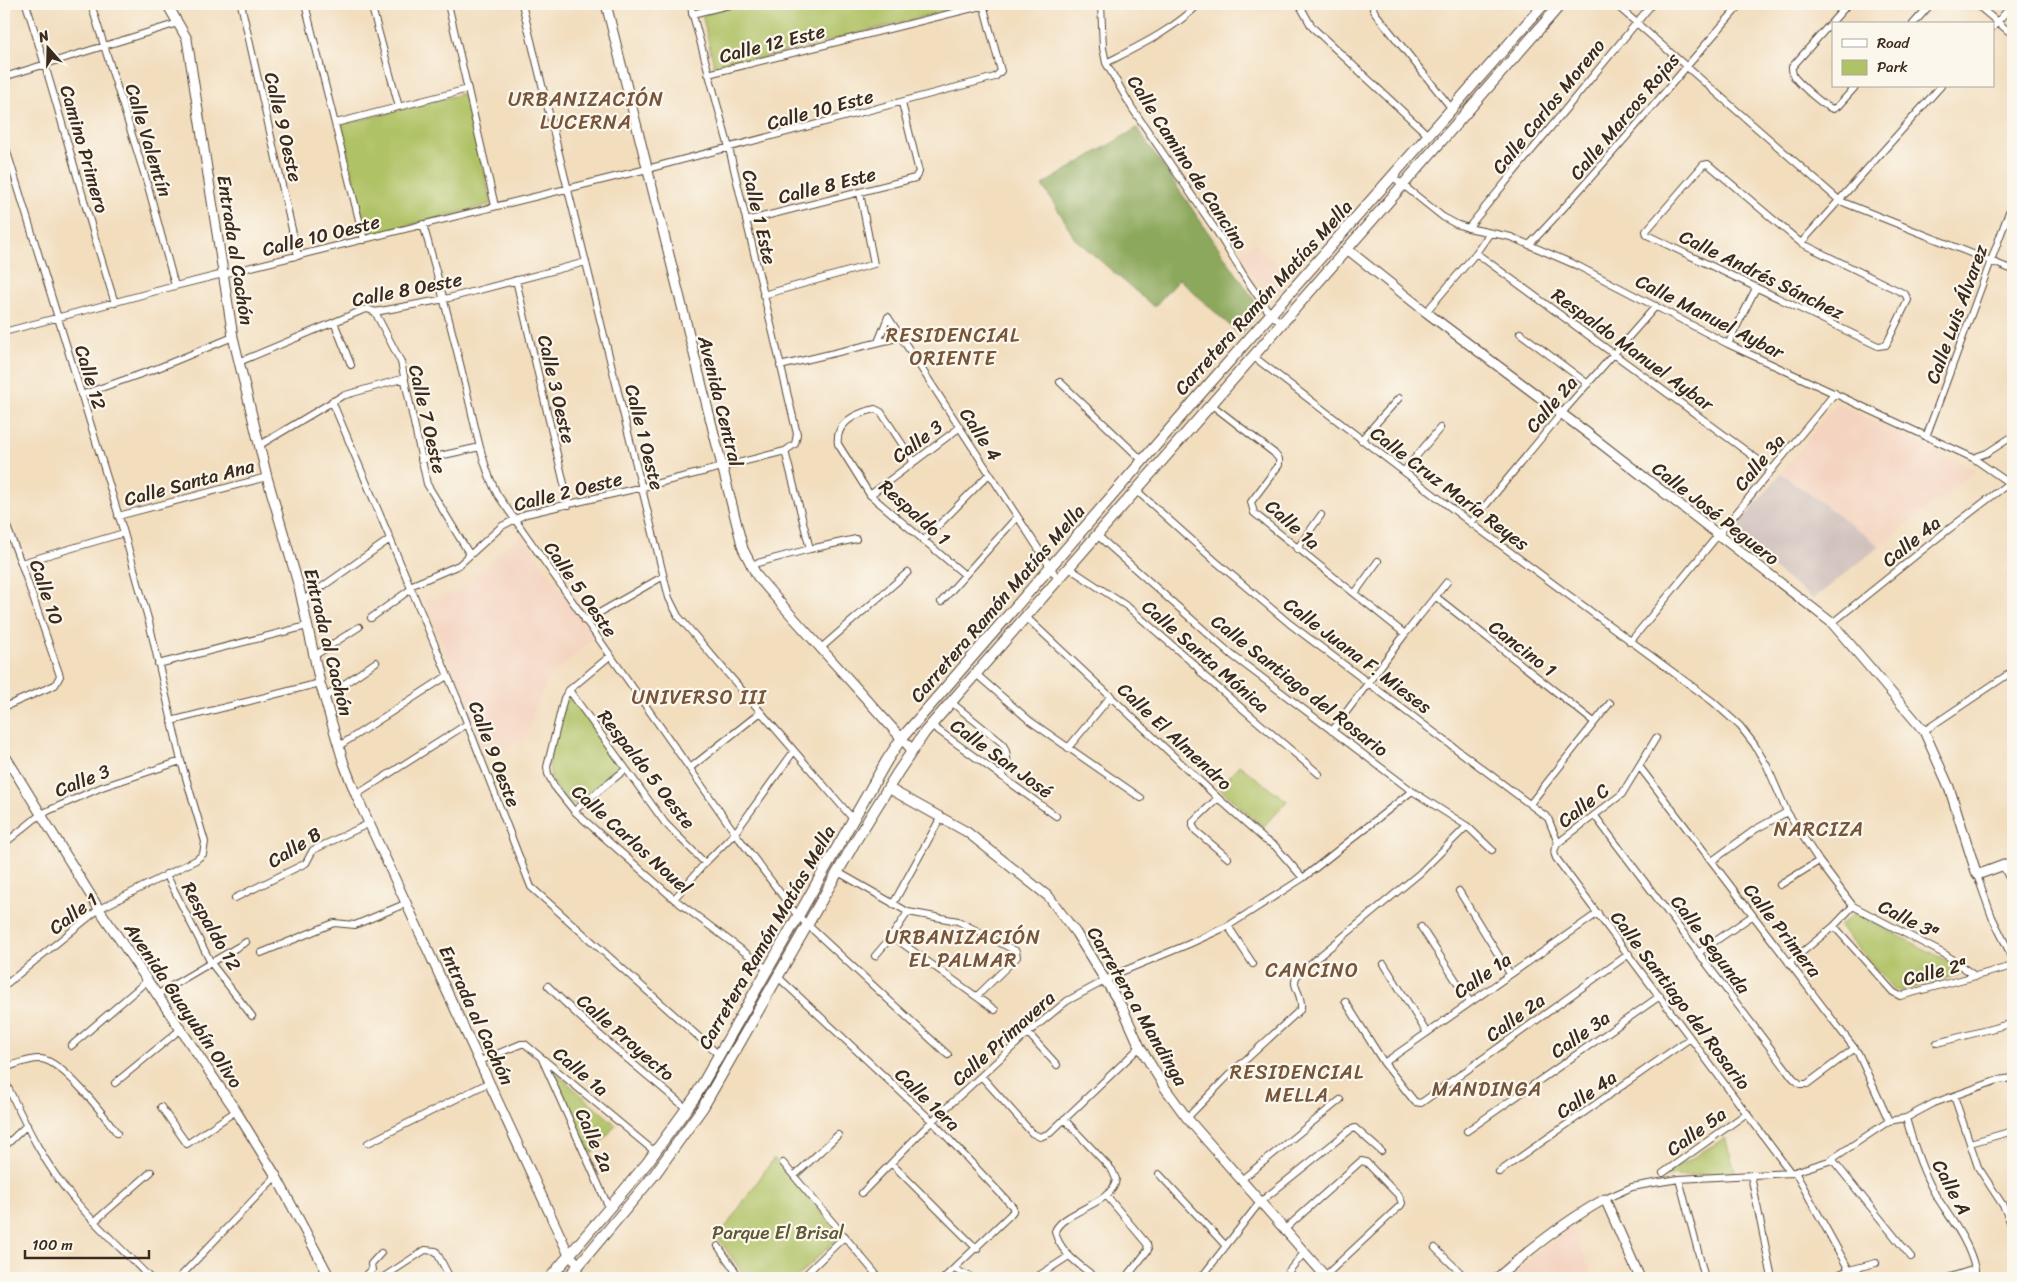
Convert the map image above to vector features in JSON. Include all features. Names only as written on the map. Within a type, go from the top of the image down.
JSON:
[{"type":"main road","name":"Entrada al Cachón","points":[[167,4],[188,39],[222,275],[233,337],[268,477],[302,601],[320,683],[339,746],[356,795],[569,1255]]},
{"type":"main road","name":"Avenida Central","points":[[606,4],[738,536],[750,565],[782,606],[912,750]]},
{"type":"main road","name":"Carretera Ramón Matías Mella","points":[[550,1278],[655,1152],[687,1109],[797,915],[901,739],[1544,4]]},
{"type":"main road","name":"Carretera Ramón Matías Mella","points":[[568,1278],[655,1174],[703,1107],[888,788],[912,750],[931,725],[1561,4]]},
{"type":"main road","name":"Calle José Peguero","points":[[1347,248],[1426,312],[1832,624],[1924,731],[1950,787],[1977,874]]},
{"type":"main road","name":"Avenida Guayubín Olivo","points":[[4,754],[100,909],[236,1111],[276,1176],[330,1278]]},
{"type":"main road","name":"Carretera a Mandinga","points":[[888,788],[967,832],[1049,897],[1076,933],[1105,980],[1122,1009],[1140,1047],[1165,1088],[1187,1118],[1326,1277]]},
{"type":"main road","points":[[1977,874],[2004,865],[2013,882]]},
{"type":"main road","points":[[1497,1278],[1529,1249],[1572,1218],[1605,1199],[1640,1278]]},
{"type":"main road","points":[[569,1255],[579,1265]]},
{"type":"street","name":"Camino Primero","points":[[26,4],[46,63],[72,162],[115,302]]},
{"type":"street","name":"Calle Valentín","points":[[90,4],[148,186],[175,286]]},
{"type":"street","name":"Calle 9 Oeste","points":[[241,4],[298,256]]},
{"type":"street","points":[[304,4],[336,123],[364,240]]},
{"type":"street","points":[[371,4],[399,107]]},
{"type":"street","points":[[448,4],[495,206]]},
{"type":"street","name":"Calle 1 Oeste","points":[[522,4],[566,188],[643,487],[662,577],[671,603],[678,616],[853,819]]},
{"type":"street","name":"Calle 1 Este","points":[[690,4],[729,148],[797,439],[791,448],[785,451]]},
{"type":"street","points":[[692,14],[733,4]]},
{"type":"street","name":"Calle 10 Este","points":[[647,169],[902,103],[999,75],[1000,72],[985,4]]},
{"type":"street","name":"Calle 12 Este","points":[[708,74],[985,4]]},
{"type":"street","name":"Calle Camino de Cancino","points":[[1101,4],[1103,48],[1106,63],[1132,108],[1271,315],[1283,324]]},
{"type":"street","points":[[1106,63],[1177,23],[1199,4]]},
{"type":"street","points":[[1299,4],[1312,27],[1428,136]]},
{"type":"street","points":[[1374,4],[1373,9],[1376,14],[1452,109]]},
{"type":"street","points":[[1615,4],[1840,201],[2013,270]]},
{"type":"street","name":"Calle Carlos Moreno","points":[[1468,228],[1652,4]]},
{"type":"street","name":"Calle Marcos Rojas","points":[[1529,245],[1578,193],[1686,65],[1741,4]]},
{"type":"street","points":[[1848,4],[1792,66],[1794,77],[1829,108],[1833,109],[1838,106],[1854,88]]},
{"type":"street","points":[[1914,22],[1931,4]]},
{"type":"street","points":[[1976,4],[1992,22]]},
{"type":"street","points":[[2013,4],[1995,25],[2013,36]]},
{"type":"street","points":[[4,77],[178,23]]},
{"type":"street","points":[[1801,243],[1939,88]]},
{"type":"street","points":[[336,123],[468,89]]},
{"type":"street","name":"Calle 8 Este","points":[[746,221],[916,178],[919,172],[902,103]]},
{"type":"street","name":"Calle 12","points":[[4,142],[56,317],[124,534],[148,622],[181,761]]},
{"type":"street","name":"Calle Andrés Sánchez","points":[[1708,164],[1801,243],[1905,294],[1908,300],[1886,345],[1882,347],[1756,288],[1647,235],[1646,231],[1703,165],[1708,164]]},
{"type":"street","name":"Calle 10 Oeste","points":[[4,332],[175,286],[647,169]]},
{"type":"street","name":"Calle Manuel Aybar","points":[[1393,177],[1443,217],[1468,228],[1511,237],[1578,266],[1728,344],[1973,458],[2011,486]]},
{"type":"street","points":[[763,295],[874,264],[860,193]]},
{"type":"street","name":"Calle Luis Álvarez","points":[[1926,437],[2013,201]]},
{"type":"street","name":"Calle 5 Oeste","points":[[423,224],[444,299],[480,446],[492,484],[514,519],[735,833],[797,915],[948,1055]]},
{"type":"street","points":[[1426,312],[1476,253],[1490,233]]},
{"type":"street","name":"Respaldo Manuel Aybar","points":[[1476,253],[1772,470]]},
{"type":"street","name":"Calle 8 Oeste","points":[[239,362],[363,310],[368,309],[375,312],[444,299],[586,262]]},
{"type":"street","name":"Calle 3 Oeste","points":[[516,280],[569,505]]},
{"type":"street","points":[[1728,344],[1756,288]]},
{"type":"street","name":"Calle 2a","points":[[1471,523],[1561,414],[1656,306]]},
{"type":"street","name":"Calle 7 Oeste","points":[[375,312],[401,362],[426,484],[470,555]]},
{"type":"street","name":"Calle 4","points":[[878,342],[888,317],[1058,579]]},
{"type":"street","points":[[334,322],[351,365]]},
{"type":"street","points":[[1520,333],[1588,384]]},
{"type":"street","points":[[81,395],[158,368],[233,337]]},
{"type":"street","points":[[780,366],[901,338]]},
{"type":"street","name":"Calle Cruz María Reyes","points":[[1254,357],[1471,523],[1630,642],[1685,680],[1740,726],[1754,744],[1767,766],[1787,812],[1853,906]]},
{"type":"street","points":[[260,445],[342,396],[405,378]]},
{"type":"street","points":[[1060,382],[1143,461]]},
{"type":"street","name":"Calle 3a","points":[[1630,642],[1836,394]]},
{"type":"street","points":[[1361,440],[1399,398]]},
{"type":"street","name":"Calle 9 Oeste","points":[[332,401],[448,676],[531,887],[719,1055]]},
{"type":"street","name":"Calle 1a","points":[[1212,405],[1274,453],[1279,459],[1279,465],[1251,502],[1254,513],[1260,520],[1355,593],[1404,634]]},
{"type":"street","name":"Respaldo 1","points":[[914,462],[881,412],[876,409],[853,416],[842,425],[837,438],[838,444],[870,496],[965,575]]},
{"type":"street","name":"Calle 3","points":[[870,496],[959,428]]},
{"type":"street","points":[[1404,471],[1440,428]]},
{"type":"street","points":[[1973,458],[1987,453],[2013,436]]},
{"type":"street","points":[[421,460],[480,446]]},
{"type":"street","points":[[785,451],[810,548]]},
{"type":"street","name":"Calle 2 Oeste","points":[[371,618],[410,587],[459,565],[502,526],[526,514],[785,451]]},
{"type":"street","points":[[923,541],[990,474]]},
{"type":"street","name":"Calle Santa Ana","points":[[118,516],[268,477]]},
{"type":"street","name":"Calle 4a","points":[[1832,624],[1940,536],[2011,486]]},
{"type":"street","name":"Calle Juana F. Mieses","points":[[1136,490],[1214,560],[1290,624],[1548,818],[1558,843]]},
{"type":"street","points":[[1297,549],[1321,515]]},
{"type":"street","points":[[941,602],[1017,517]]},
{"type":"street","name":"Calle 10","points":[[4,519],[60,676],[54,685],[4,707]]},
{"type":"street","name":"Calle Santa Ana","points":[[21,563],[124,534]]},
{"type":"street","name":"Calle Santiago del Rosario","points":[[1097,535],[1232,655],[1412,791],[1467,826],[1492,850]]},
{"type":"street","points":[[302,601],[390,539]]},
{"type":"street","points":[[750,565],[810,548],[856,539]]},
{"type":"street","points":[[1355,593],[1378,561]]},
{"type":"street","name":"Calle Santa Mónica","points":[[1069,568],[1128,607],[1319,774]]},
{"type":"street","points":[[821,648],[908,572]]},
{"type":"street","points":[[585,621],[662,577]]},
{"type":"street","points":[[1332,731],[1404,634],[1447,582]]},
{"type":"street","name":"Cancino 1","points":[[1435,596],[1594,722]]},
{"type":"street","name":"Calle El Almendro","points":[[1025,616],[1218,798],[1275,846],[1303,878]]},
{"type":"street","points":[[158,664],[307,626]]},
{"type":"street","points":[[314,656],[359,627]]},
{"type":"street","name":"Calle Carlos Nouel","points":[[610,656],[568,690],[560,708],[548,767],[548,774],[554,786],[574,811],[674,899],[767,969]]},
{"type":"street","points":[[324,698],[376,662]]},
{"type":"street","points":[[1924,731],[2013,671]]},
{"type":"street","points":[[976,674],[1030,721],[1141,798]]},
{"type":"street","points":[[339,746],[448,676]]},
{"type":"street","points":[[171,721],[320,683]]},
{"type":"street","name":"Respaldo 5 Oeste","points":[[568,690],[665,823],[705,863]]},
{"type":"street","points":[[1068,748],[1111,696]]},
{"type":"street","points":[[951,702],[1002,743],[1008,751],[1008,762],[1001,776]]},
{"type":"street","points":[[1530,804],[1610,703]]},
{"type":"street","points":[[690,768],[761,712]]},
{"type":"street","points":[[356,795],[467,724]]},
{"type":"street","name":"Calle San José","points":[[931,725],[1056,816]]},
{"type":"street","name":"Calle C","points":[[1558,843],[1622,794],[1656,738]]},
{"type":"street","points":[[674,899],[705,863],[735,833],[794,751]]},
{"type":"street","name":"Calle 3","points":[[4,844],[40,814],[102,787],[181,761]]},
{"type":"street","name":"Calle 1","points":[[4,986],[100,909],[196,860],[203,854],[205,842],[181,761]]},
{"type":"street","name":"Calle Primera","points":[[1639,766],[1752,916],[1855,1048],[1889,1121]]},
{"type":"street","points":[[574,811],[626,769]]},
{"type":"street","name":"Calle Primavera","points":[[862,1193],[932,1121],[1028,1033],[1067,1001],[1105,980],[1228,926],[1303,878],[1412,791]]},
{"type":"street","points":[[1218,798],[1193,822],[1193,826],[1196,831],[1228,858]]},
{"type":"street","points":[[1712,861],[1756,829],[1787,812]]},
{"type":"street","name":"Calle Segunda","points":[[1595,816],[1793,1078],[1800,1084],[1807,1084],[1855,1048]]},
{"type":"street","points":[[893,904],[941,817]]},
{"type":"street","name":"Calle B","points":[[235,898],[306,862],[314,850],[370,823]]},
{"type":"street","points":[[1187,1118],[1228,1076],[1301,1009],[1301,996],[1294,984],[1294,978],[1420,873],[1467,826]]},
{"type":"street","name":"Calle Santiago del Rosario","points":[[1558,843],[1554,848],[1556,858],[1660,996],[1689,1039],[1793,1172],[1849,1270]]},
{"type":"street","points":[[1780,885],[1819,860]]},
{"type":"street","points":[[2004,865],[2013,860]]},
{"type":"street","points":[[838,872],[908,912],[958,921],[1016,951],[1017,957],[977,996]]},
{"type":"street","name":"Respaldo 12","points":[[166,874],[212,963],[252,1016]]},
{"type":"street","points":[[1977,874],[1992,918],[2013,959]]},
{"type":"street","points":[[1459,891],[1510,974]]},
{"type":"street","points":[[261,953],[334,923],[355,926],[407,903]]},
{"type":"street","points":[[1789,963],[1834,926],[1853,906]]},
{"type":"street","name":"Calle 3ª","points":[[1853,906],[1946,955],[1975,976]]},
{"type":"street","points":[[875,956],[892,936],[908,912]]},
{"type":"street","name":"Calle 1a","points":[[1384,1063],[1598,913]]},
{"type":"street","points":[[1698,953],[1752,916]]},
{"type":"street","points":[[1228,926],[1253,964]]},
{"type":"street","name":"Calle 2ª","points":[[1834,926],[1895,994],[1904,996],[2013,966]]},
{"type":"street","points":[[1420,927],[1470,1002]]},
{"type":"street","points":[[892,936],[995,1010]]},
{"type":"street","points":[[158,994],[246,942]]},
{"type":"street","name":"Calle 2a","points":[[1384,1063],[1415,1102],[1421,1103],[1629,954]]},
{"type":"street","points":[[1384,964],[1427,1032]]},
{"type":"street","name":"Calle 1era","points":[[778,977],[932,1121],[1012,1207],[1013,1211],[1010,1215],[977,1249]]},
{"type":"street","points":[[71,1046],[148,980]]},
{"type":"street","name":"Calle Proyecto","points":[[548,986],[617,1050],[687,1109]]},
{"type":"street","name":"Calle 3a","points":[[1467,1131],[1660,996]]},
{"type":"street","points":[[1345,1001],[1384,1063]]},
{"type":"street","points":[[1937,1043],[2013,1023]]},
{"type":"street","points":[[115,1083],[180,1029]]},
{"type":"street","points":[[1028,1033],[1057,1065]]},
{"type":"street","name":"Calle 4a","points":[[1499,1172],[1689,1039]]},
{"type":"street","name":"Calle 1a","points":[[480,1061],[525,1044],[655,1152]]},
{"type":"street","points":[[982,1077],[1035,1136],[1040,1136],[1050,1133],[1140,1047]]},
{"type":"street","name":"Calle 2a","points":[[541,1057],[609,1208]]},
{"type":"street","points":[[4,1068],[40,1059],[57,1065],[98,1106],[117,1133]]},
{"type":"street","points":[[4,1078],[27,1125],[57,1176],[73,1198],[150,1278]]},
{"type":"street","points":[[1605,1199],[1632,1187],[1679,1179],[1793,1172],[1832,1159],[1889,1121],[1906,1118],[1917,1110],[1998,1080],[2013,1078]]},
{"type":"street","points":[[368,1144],[490,1082]]},
{"type":"street","name":"Calle A","points":[[1954,1096],[1978,1167],[2004,1207],[2013,1229]]},
{"type":"street","points":[[1241,1180],[1340,1100]]},
{"type":"street","points":[[161,1107],[188,1144],[236,1111]]},
{"type":"street","name":"Calle 5a","points":[[1663,1173],[1747,1113]]},
{"type":"street","name":"Calle A","points":[[1906,1118],[1914,1144],[1934,1192],[1953,1220],[1969,1250],[1975,1269]]},
{"type":"street","points":[[1064,1119],[1115,1174],[1116,1184],[1106,1195],[1056,1228],[1056,1235],[1069,1256],[1096,1278]]},
{"type":"street","points":[[4,1147],[27,1125]]},
{"type":"street","points":[[1201,1278],[1260,1202],[1350,1130],[1356,1128],[1381,1151]]},
{"type":"street","points":[[1970,1143],[2013,1131]]},
{"type":"street","points":[[795,1175],[838,1135]]},
{"type":"street","points":[[1832,1159],[1911,1257]]},
{"type":"street","points":[[1284,1230],[1361,1161],[1366,1162],[1399,1196],[1401,1205],[1326,1277]]},
{"type":"street","points":[[783,1162],[876,1273],[874,1278]]},
{"type":"street","points":[[892,1164],[977,1249],[944,1278]]},
{"type":"street","points":[[95,1221],[151,1172]]},
{"type":"street","points":[[1159,1174],[1226,1246]]},
{"type":"street","points":[[179,1278],[276,1176]]},
{"type":"street","points":[[1750,1176],[1772,1278]]},
{"type":"street","points":[[1679,1179],[1706,1278]]},
{"type":"street","points":[[1106,1195],[1147,1244],[1148,1250],[1126,1278]]},
{"type":"street","points":[[802,1278],[845,1236]]},
{"type":"street","points":[[718,1246],[736,1277]]},
{"type":"street","points":[[1436,1248],[1466,1278]]},
{"type":"street","points":[[382,1278],[425,1250],[436,1251],[450,1278]]},
{"type":"street","points":[[363,1278],[370,1274],[372,1270],[371,1264],[381,1253]]},
{"type":"street","points":[[1283,1278],[1304,1253]]},
{"type":"street","points":[[1035,1278],[1069,1256]]},
{"type":"street","points":[[1830,1278],[1849,1270],[1876,1263]]},
{"type":"street","points":[[954,1269],[973,1278]]},
{"type":"street","points":[[1948,1278],[1975,1269],[1975,1278]]},
{"type":"shaded area","points":[[1255,242],[1291,278],[1268,300],[1238,255]]},
{"type":"shaded area","points":[[1837,403],[1976,470],[1880,546],[1781,473]]},
{"type":"shaded area","points":[[1781,473],[1880,546],[1813,599],[1730,536]]},
{"type":"shaded area","points":[[522,534],[594,638],[546,681],[525,740],[485,758],[426,601],[454,593]]},
{"type":"shaded area","points":[[1571,1226],[1594,1278],[1507,1278]]},
{"type":"green space","points":[[742,4],[973,4],[715,70],[702,14]]},
{"type":"green space","points":[[465,93],[492,204],[367,236],[341,125]]},
{"type":"green space","points":[[1137,128],[1261,310],[1240,335],[1179,279],[1154,307],[1074,238],[1042,185]]},
{"type":"green space","points":[[570,695],[620,767],[573,805],[554,784],[550,775],[549,764],[553,739]]},
{"type":"green space","points":[[1239,765],[1287,801],[1263,827],[1219,788]]},
{"type":"green space","points":[[1854,913],[1946,960],[1961,974],[1903,991],[1894,990],[1839,926]]},
{"type":"green space","points":[[550,1068],[616,1125],[591,1154]]},
{"type":"green space","points":[[1725,1138],[1736,1174],[1661,1177]]},
{"type":"green space","name":"Parque El Brisal","points":[[774,1158],[841,1235],[796,1278],[746,1278],[718,1238]]},
{"type":"district","name":"URBANIZACIÓN LUCERNA","points":[[586,110]]},
{"type":"district","name":"RESIDENCIAL ORIENTE","points":[[953,346]]},
{"type":"district","name":"UNIVERSO III","points":[[699,697]]},
{"type":"district","name":"NARCIZA","points":[[1819,829]]},
{"type":"district","name":"URBANIZACIÓN EL PALMAR","points":[[963,948]]},
{"type":"district","name":"CANCINO","points":[[1312,970]]},
{"type":"district","name":"RESIDENCIAL MELLA","points":[[1297,1084]]},
{"type":"district","name":"MANDINGA","points":[[1487,1089]]}]
